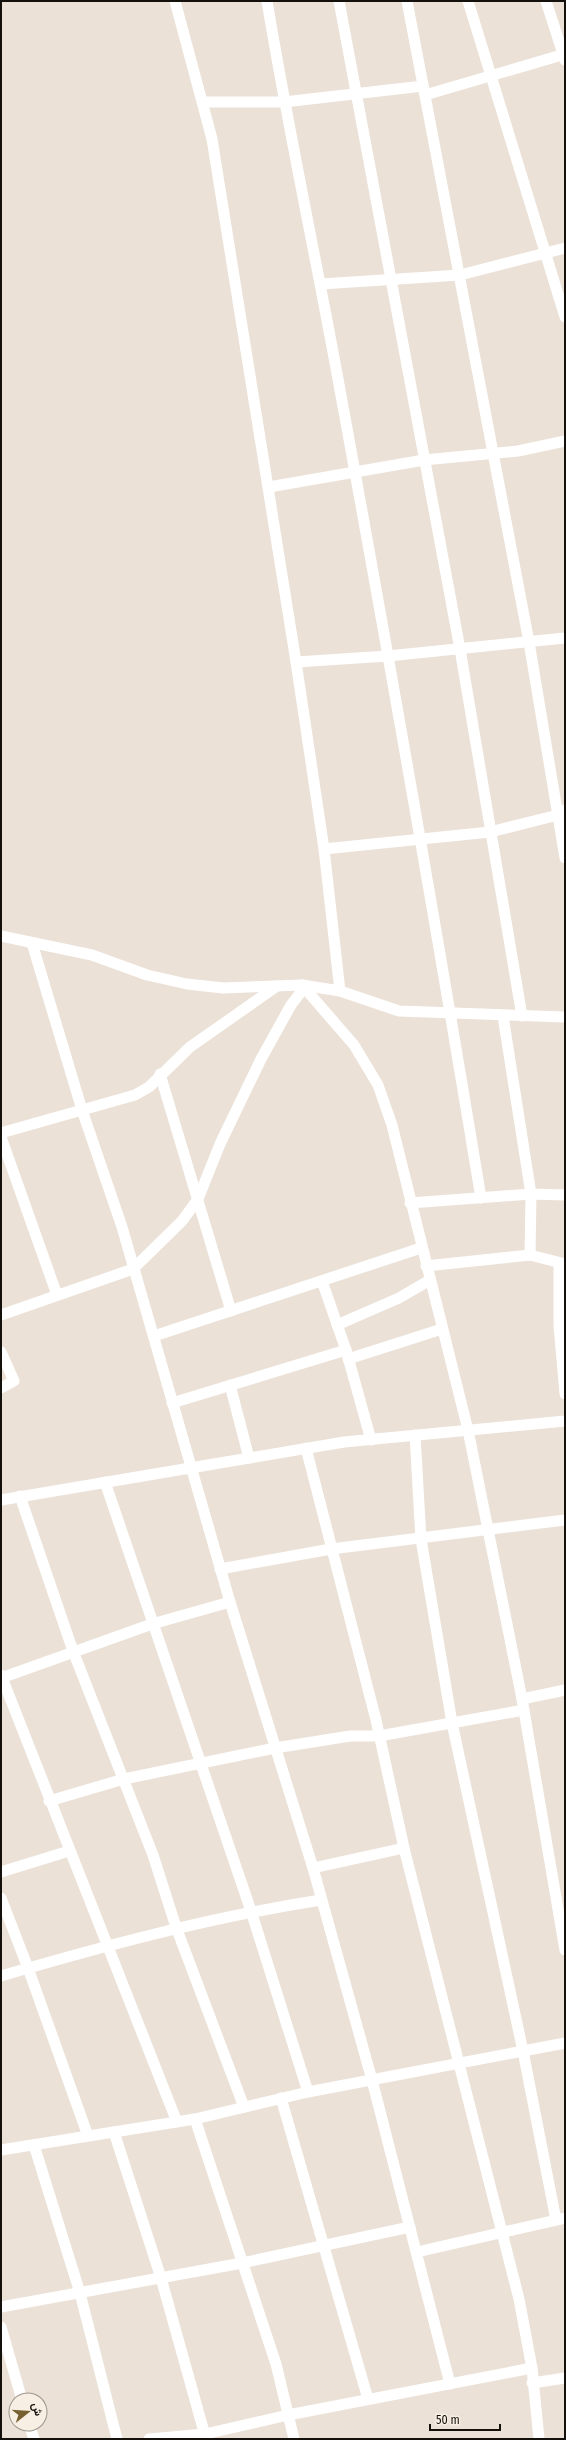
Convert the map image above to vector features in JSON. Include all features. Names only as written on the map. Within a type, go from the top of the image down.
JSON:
[{"type":"street","points":[[175,1],[212,139],[296,662],[324,849],[340,991]]},
{"type":"street","points":[[267,1],[284,102],[321,284],[388,656],[451,1014],[481,1198]]},
{"type":"street","points":[[339,1],[354,94],[391,280],[460,649],[522,1016]]},
{"type":"street","points":[[407,1],[561,813],[565,858]]},
{"type":"street","points":[[468,1],[547,254],[565,317]]},
{"type":"street","points":[[203,102],[284,102],[354,94],[424,90],[491,76],[564,56],[546,1]]},
{"type":"street","points":[[321,284],[460,275],[547,254],[565,248]]},
{"type":"street","points":[[268,487],[424,460],[493,454],[564,445]]},
{"type":"street","points":[[296,662],[388,656],[565,638]]},
{"type":"street","points":[[324,849],[490,832],[561,813]]},
{"type":"street","points":[[1,936],[92,955],[147,975],[187,984],[223,988],[303,986],[340,991],[399,1011],[503,1016],[565,1017]]},
{"type":"street","points":[[32,943],[82,1110],[134,1269],[220,1569],[312,1868],[372,2080],[450,2384]]},
{"type":"street","points":[[1,1133],[135,1095],[149,1087],[160,1074],[190,1047],[278,986]]},
{"type":"street","points":[[1,1314],[134,1269],[182,1221],[198,1199],[220,1144],[261,1059],[303,986]]},
{"type":"street","points":[[303,986],[354,1045],[378,1085],[392,1126],[421,1248],[468,1430],[523,1704],[565,1950]]},
{"type":"street","points":[[503,1016],[531,1194],[530,1255]]},
{"type":"street","points":[[160,1074],[231,1311]]},
{"type":"street","points":[[1,1137],[57,1295]]},
{"type":"street","points":[[410,1203],[531,1194],[565,1195]]},
{"type":"street","points":[[154,1336],[421,1248]]},
{"type":"street","points":[[426,1266],[530,1255],[562,1264],[559,1325],[565,1394]]},
{"type":"street","points":[[337,1325],[399,1298],[430,1280]]},
{"type":"street","points":[[322,1281],[347,1355],[371,1440]]},
{"type":"street","points":[[172,1403],[230,1385],[442,1329]]},
{"type":"street","points":[[1,1352],[14,1381],[1,1388]]},
{"type":"street","points":[[230,1385],[249,1458]]},
{"type":"street","points":[[1,1500],[306,1448],[415,1435],[565,1421]]},
{"type":"street","points":[[415,1435],[421,1538],[452,1723],[560,2219],[417,2252]]},
{"type":"street","points":[[306,1448],[379,1736],[404,1848],[519,2299],[532,2368],[532,2383],[539,2439]]},
{"type":"street","points":[[105,1482],[152,1624],[202,1765],[308,2092]]},
{"type":"street","points":[[20,1496],[74,1651],[124,1779],[152,1855],[176,1927],[244,2107]]},
{"type":"street","points":[[220,1569],[331,1549],[565,1520]]},
{"type":"street","points":[[177,2122],[108,1945],[68,1851],[1,1677],[152,1624],[230,1602]]},
{"type":"street","points":[[49,1801],[124,1779],[202,1765],[275,1748],[350,1736],[379,1736],[452,1723],[523,1704],[565,1690]]},
{"type":"street","points":[[312,1868],[404,1848]]},
{"type":"street","points":[[1,1872],[68,1851]]},
{"type":"street","points":[[1,1898],[28,1968],[88,2136]]},
{"type":"street","points":[[1,1976],[176,1927],[250,1911],[321,1900]]},
{"type":"street","points":[[1,2150],[195,2119],[308,2092],[565,2043]]},
{"type":"street","points":[[281,2098],[368,2399]]},
{"type":"street","points":[[195,2119],[280,2376],[294,2439]]},
{"type":"street","points":[[114,2132],[161,2278],[206,2436]]},
{"type":"street","points":[[34,2145],[80,2293],[117,2439]]},
{"type":"street","points":[[1,2307],[242,2263],[410,2227]]},
{"type":"street","points":[[1,2327],[20,2392]]},
{"type":"street","points":[[148,2439],[206,2436],[288,2415],[532,2368]]},
{"type":"street","points":[[532,2383],[565,2378]]}]
